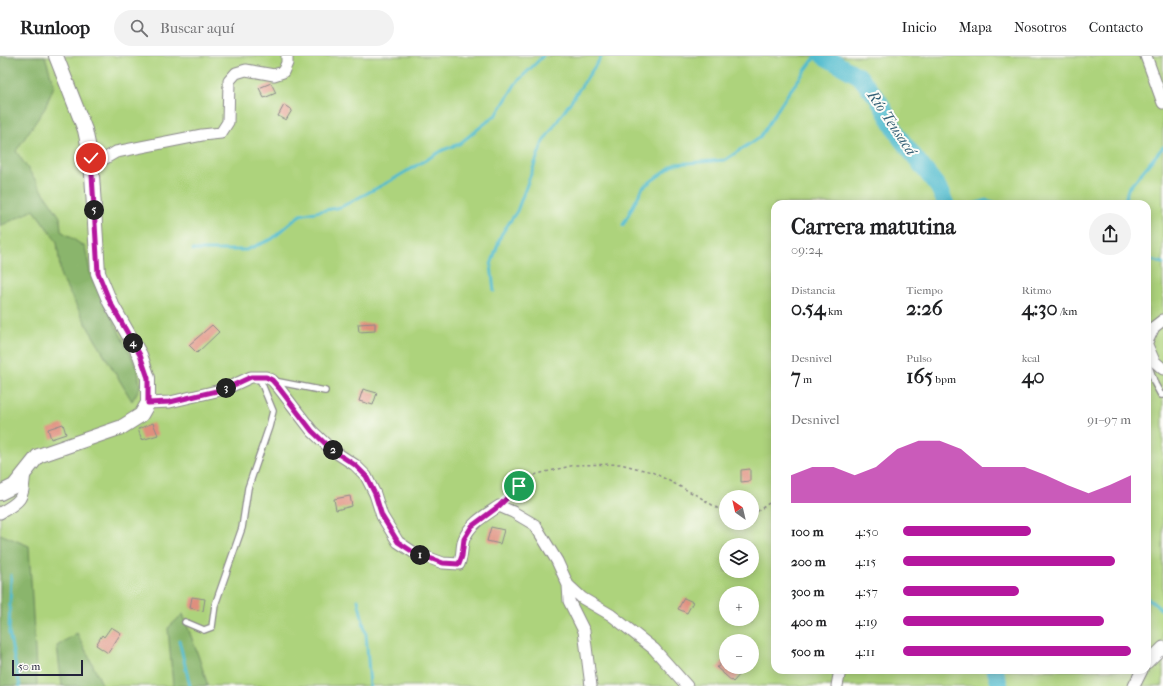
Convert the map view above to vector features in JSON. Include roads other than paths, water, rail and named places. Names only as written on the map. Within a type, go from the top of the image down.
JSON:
[{"type":"street","points":[[0,493],[14,486],[38,456],[122,427],[141,415],[148,403],[148,378],[140,355],[110,302],[98,273],[91,158],[85,130],[56,56]]},
{"type":"street","points":[[91,158],[104,159],[116,152],[202,135],[221,133],[228,122],[229,81],[236,73],[246,70],[274,75],[279,74],[283,72],[287,63],[287,56]]},
{"type":"street","points":[[1146,56],[1163,103]]},
{"type":"street","points":[[1151,334],[1154,327],[1163,320]]},
{"type":"street","points":[[1151,353],[1154,360],[1163,369]]},
{"type":"street","points":[[148,403],[170,402],[225,389],[251,377],[266,377],[272,380],[312,431],[332,450],[355,465],[366,476],[375,494],[382,516],[398,542],[413,552],[443,563],[459,564],[462,556],[464,539],[472,526],[499,506],[513,512],[535,525],[557,561],[568,585],[569,601],[584,631],[591,686]]},
{"type":"street","points":[[0,513],[16,504],[23,495],[26,470]]},
{"type":"street","points":[[568,585],[582,598],[611,615],[654,649],[687,686]]},
{"type":"street","points":[[1151,659],[1163,647]]},
{"type":"street","points":[[837,686],[839,674]]},
{"type":"street","points":[[1134,686],[1140,674]]},
{"type":"lane","points":[[1151,374],[1154,384],[1163,395]]},
{"type":"lane","points":[[185,622],[204,630],[212,626],[216,605],[242,528],[248,488],[274,411],[259,377]]},
{"type":"lane","points":[[272,380],[325,391]]},
{"type":"waterway","points":[[193,250],[246,250],[272,239],[300,215],[341,207],[390,181],[443,150],[459,144],[497,114],[516,83],[543,56]]},
{"type":"waterway","points":[[494,291],[491,265],[501,235],[517,211],[543,142],[602,56]]},
{"type":"waterway","points":[[623,225],[643,187],[675,164],[725,160],[760,137],[787,95],[816,56]]},
{"type":"waterway","name":"Río Teusacá","points":[[823,56],[859,76],[878,99],[900,138],[938,187],[944,200]]},
{"type":"waterway","points":[[1125,200],[1128,189],[1163,147]]},
{"type":"waterway","points":[[1151,260],[1163,263]]},
{"type":"waterway","points":[[11,575],[9,633],[20,686]]},
{"type":"waterway","points":[[358,600],[366,634],[370,686]]},
{"type":"waterway","points":[[1151,601],[1163,611]]},
{"type":"waterway","points":[[179,640],[190,686]]},
{"type":"waterway","name":"Río Teusacá","points":[[996,674],[1000,686]]}]
